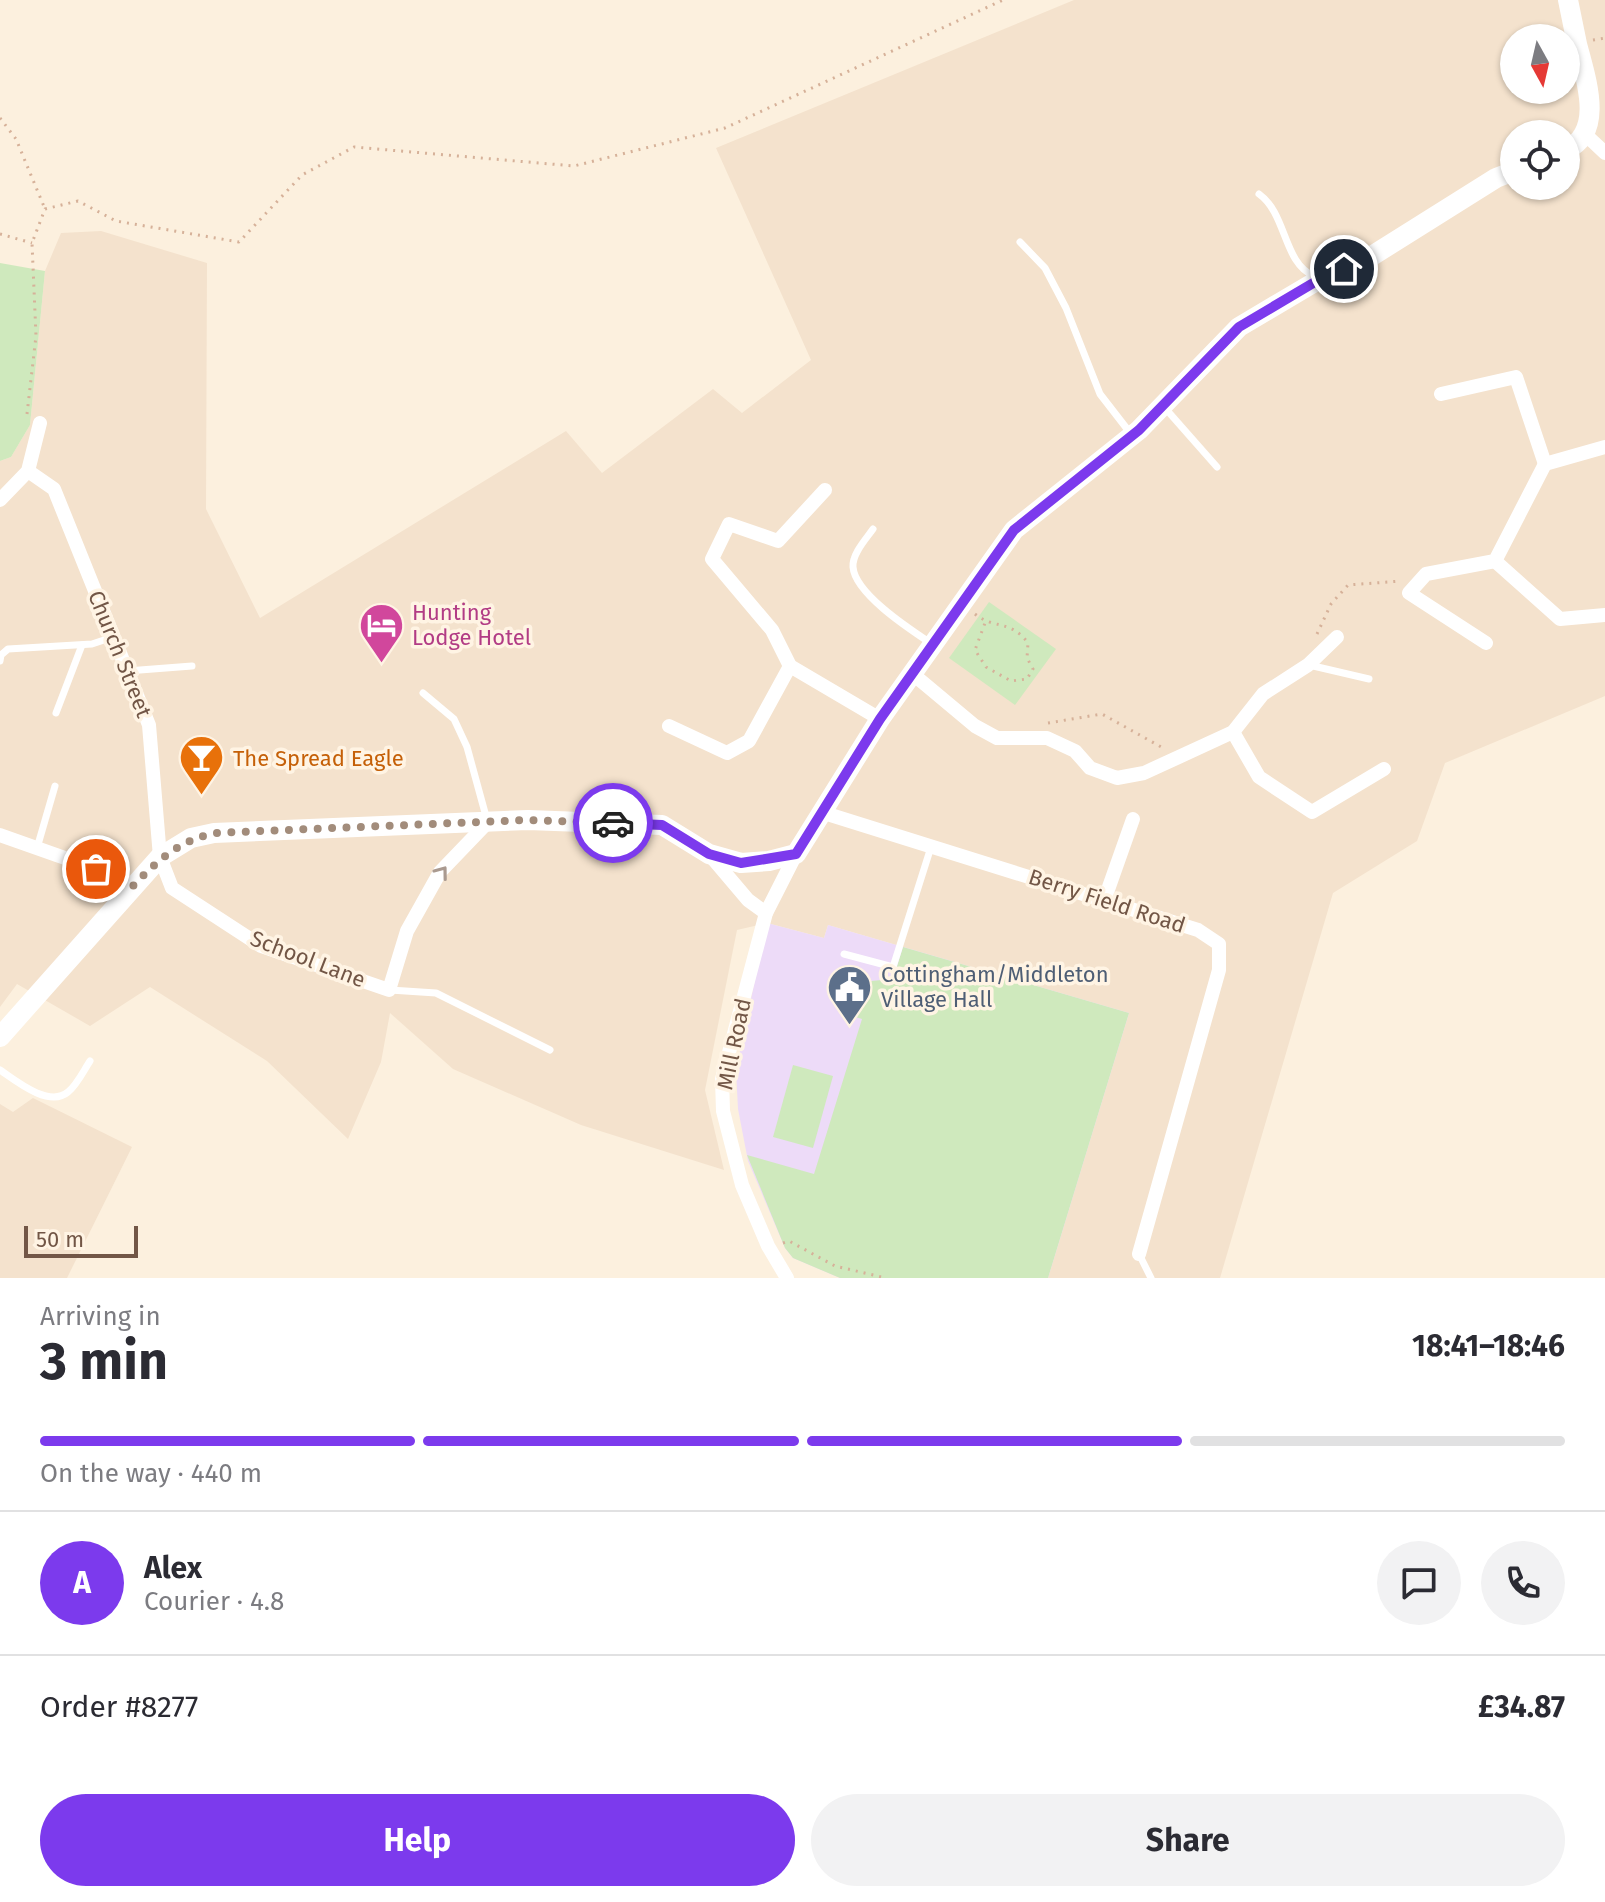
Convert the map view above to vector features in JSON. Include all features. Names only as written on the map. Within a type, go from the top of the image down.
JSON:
[{"type":"main road","points":[[1568,0],[1593,100],[1593,121],[1587,136],[1580,141]]},
{"type":"main road","points":[[0,1036],[160,857],[191,838],[214,833],[528,820],[662,825],[709,854],[741,863],[796,854],[880,719],[1014,530],[1133,436],[1239,327],[1320,279],[1367,259],[1500,176]]},
{"type":"street","points":[[1587,136],[1605,153]]},
{"type":"street","points":[[1441,394],[1516,377],[1545,464],[1495,561]]},
{"type":"street","points":[[0,500],[28,471],[34,422]]},
{"type":"street","points":[[1545,464],[1605,447]]},
{"type":"street","name":"Church Street","points":[[28,471],[54,489],[149,725],[160,857]]},
{"type":"street","points":[[825,490],[778,541],[729,524],[712,559],[772,630],[790,666],[880,719]]},
{"type":"street","points":[[1486,643],[1409,593],[1426,574],[1495,561]]},
{"type":"street","points":[[1495,561],[1560,619],[1603,621]]},
{"type":"street","points":[[914,675],[975,726],[997,738],[1047,738],[1075,751],[1090,768],[1117,778],[1144,773],[1233,732],[1263,694],[1308,665],[1337,637]]},
{"type":"street","points":[[669,726],[727,753],[749,741],[790,666]]},
{"type":"street","points":[[1233,732],[1259,777],[1312,812],[1384,769]]},
{"type":"street","name":"Berry Field Road","points":[[821,812],[1198,930],[1219,944],[1219,970],[1139,1254]]},
{"type":"street","points":[[1104,901],[1133,819]]},
{"type":"street","name":"School Lane","points":[[160,857],[172,888],[261,946],[389,990],[407,931],[440,872],[488,822]]},
{"type":"street","points":[[0,835],[96,869],[131,888]]},
{"type":"street","points":[[709,854],[748,900],[766,913]]},
{"type":"street","name":"Mill Road","points":[[787,1278],[768,1246],[742,1185],[723,1111],[722,1079],[766,913],[796,854]]},
{"type":"lane","points":[[1259,194],[1275,211],[1296,260],[1306,273],[1320,279]]},
{"type":"lane","points":[[1020,242],[1045,268],[1072,322],[1100,394],[1133,436]]},
{"type":"lane","points":[[1164,406],[1193,435],[1217,467]]},
{"type":"lane","points":[[873,529],[854,558],[853,569],[858,579],[888,612],[931,649]]},
{"type":"lane","points":[[0,661],[1,655],[8,649],[102,643],[113,637]]},
{"type":"lane","points":[[56,713],[82,645]]},
{"type":"lane","points":[[1308,665],[1369,679]]},
{"type":"lane","points":[[127,671],[192,666]]},
{"type":"lane","points":[[423,693],[454,719],[467,747],[488,822]]},
{"type":"lane","points":[[37,848],[55,786]]},
{"type":"lane","points":[[844,954],[893,967],[932,845]]},
{"type":"lane","points":[[389,990],[436,993],[550,1050]]},
{"type":"lane","points":[[0,1070],[46,1096],[58,1096],[68,1092],[90,1061]]},
{"type":"lane","points":[[1139,1254],[1151,1278]]},
{"type":"path","points":[[45,209],[78,201],[116,221],[239,242],[302,175],[354,147],[574,166],[725,128],[1003,0]]},
{"type":"path","points":[[0,118],[16,139],[45,209],[32,243],[36,336],[34,422]]},
{"type":"path","points":[[0,234],[32,243]]},
{"type":"path","points":[[1317,636],[1331,604],[1348,585],[1421,580]]},
{"type":"path","points":[[962,605],[985,623],[1011,625],[1028,643],[1027,658],[1033,669],[1027,679],[1011,681],[980,660],[975,650],[985,623]]},
{"type":"path","points":[[1041,724],[1102,714],[1177,756]]},
{"type":"path","points":[[768,1246],[789,1241],[835,1266],[886,1278]]},
{"type":"shaded area","points":[[1074,0],[1605,0],[1605,696],[1445,763],[1417,841],[1333,893],[1220,1278],[1048,1278],[1129,1013],[828,925],[824,938],[767,923],[737,930],[705,1090],[724,1170],[581,1125],[453,1069],[390,1013],[381,1062],[348,1139],[267,1061],[150,987],[90,1026],[17,984],[0,1007],[0,461],[11,457],[30,425],[45,271],[61,233],[101,231],[207,263],[206,509],[260,618],[566,431],[602,473],[713,389],[742,413],[811,360],[716,148]]},
{"type":"shaded area","points":[[767,923],[824,938],[828,925],[1129,1013],[1048,1278],[840,1278],[793,1258],[785,1248],[748,1161],[738,1109],[736,1070]]},
{"type":"shaded area","points":[[33,1098],[132,1147],[67,1278],[0,1278],[0,1104],[13,1112]]},
{"type":"green space","points":[[0,263],[45,271],[30,425],[11,457],[0,461]]},
{"type":"green space","points":[[989,602],[1056,649],[1015,705],[949,658]]},
{"type":"green space","points":[[903,947],[1129,1013],[1048,1278],[840,1278],[793,1258],[785,1248],[747,1155],[814,1174],[862,1019],[839,1012],[845,990],[866,995],[871,981],[893,979]]},
{"type":"green space","points":[[793,1065],[833,1076],[813,1148],[773,1137]]},
{"type":"way so far","points":[[96,869],[131,888],[160,857],[191,838],[214,833],[528,820],[613,823]]},
{"type":"place","name":"Hunting Lodge Hotel","points":[[381,664]]},
{"type":"place","name":"The Spread Eagle","points":[[202,797]]},
{"type":"place","name":"Cottingham/Middleton Village Hall","points":[[850,1026]]},
{"type":"route","points":[[613,823],[662,825],[709,854],[741,863],[769,861],[796,854],[880,719],[1014,530],[1139,430],[1239,327],[1320,279],[1344,269]]}]
